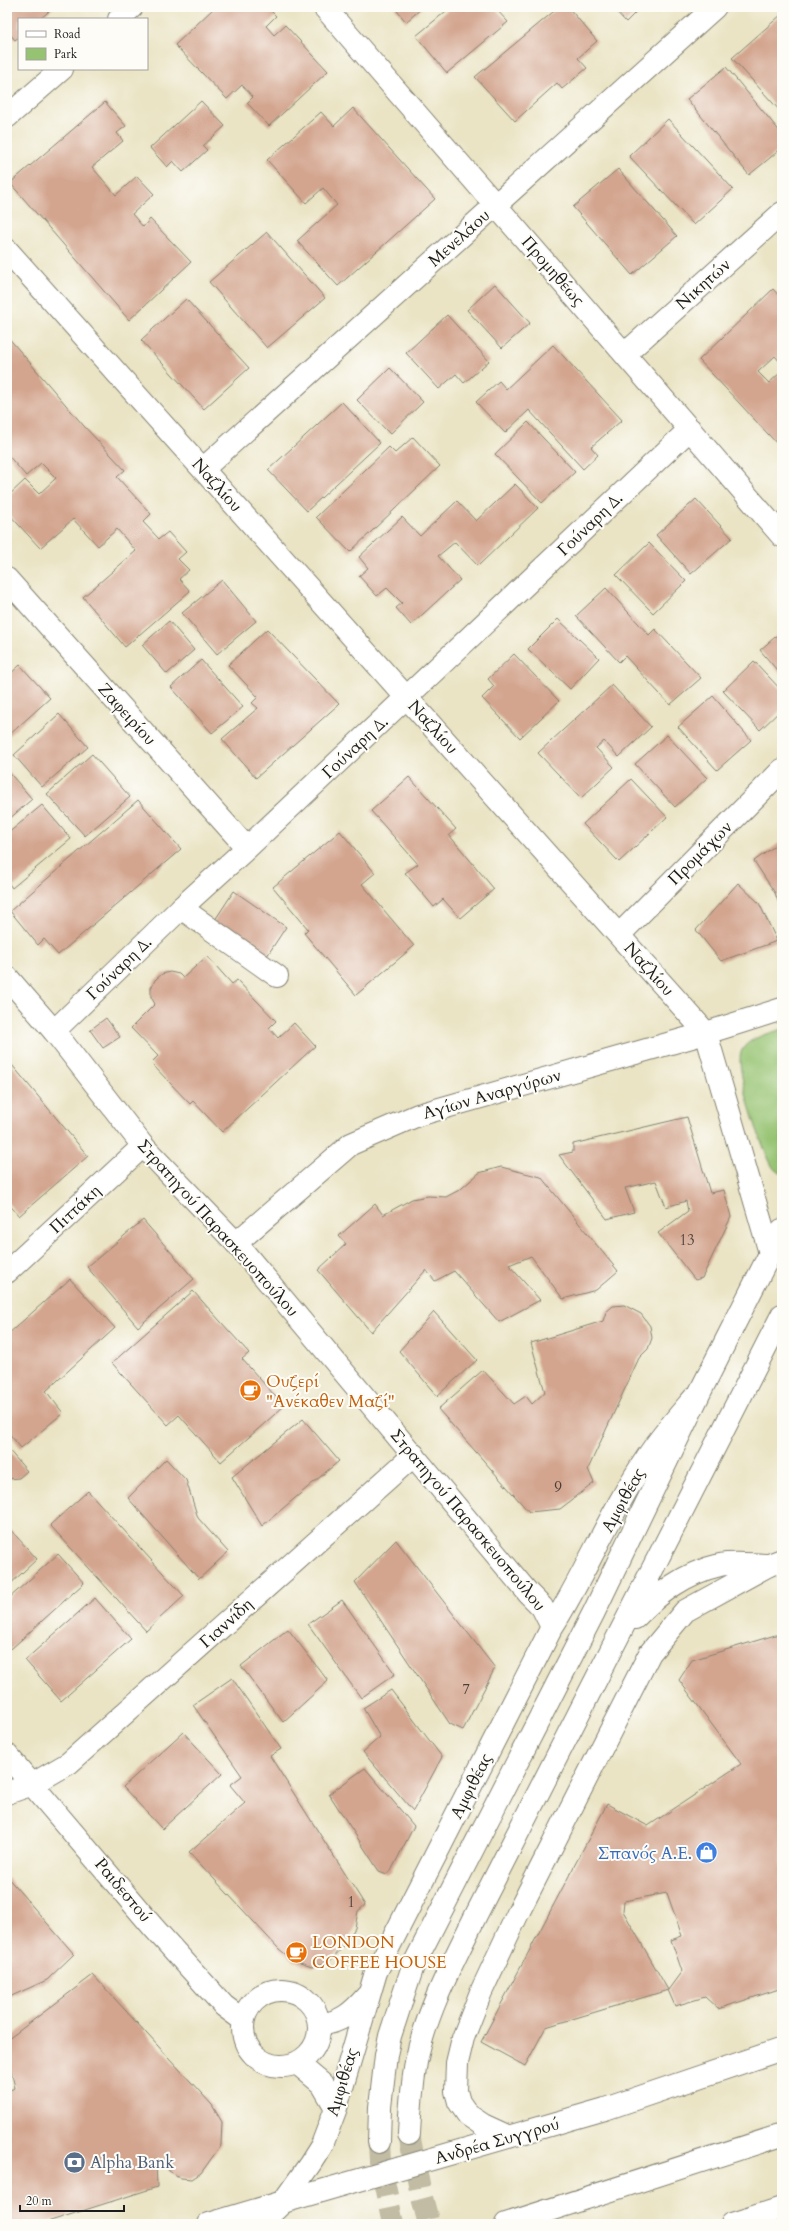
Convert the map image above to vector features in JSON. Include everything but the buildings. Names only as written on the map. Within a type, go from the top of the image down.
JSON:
[{"type":"main road","points":[[120,18],[132,7]]},
{"type":"main road","name":"Προμηθέως","points":[[324,7],[782,536]]},
{"type":"main road","name":"Μενελάου","points":[[203,469],[715,7]]},
{"type":"main road","points":[[7,117],[61,70]]},
{"type":"main road","name":"Νικητών","points":[[625,354],[782,213]]},
{"type":"main road","name":"Ναζλίου","points":[[7,250],[706,1033],[770,1253]]},
{"type":"main road","name":"Γούναρη Δ.","points":[[54,1031],[181,908],[247,848],[690,429]]},
{"type":"main road","name":"Ζαφειρίου","points":[[7,579],[247,848]]},
{"type":"main road","name":"Προμάχων","points":[[619,935],[782,770]]},
{"type":"main road","points":[[181,908],[277,976]]},
{"type":"main road","name":"Στρατηγού Παρασκευοπούλου","points":[[7,977],[54,1031],[143,1146],[236,1243],[529,1594],[542,1607],[552,1627]]},
{"type":"main road","name":"Αγίων Αναργύρων","points":[[236,1243],[351,1144],[418,1115],[706,1033],[782,1009]]},
{"type":"main road","name":"Πιττάκη","points":[[7,1272],[143,1146]]},
{"type":"main road","name":"Αμφιθέας","points":[[379,2142],[380,2107],[386,2055],[390,2036],[413,1966],[594,1612],[701,1390],[782,1230]]},
{"type":"main road","points":[[409,2134],[416,2061],[429,2017],[444,1981],[477,1913],[782,1315]]},
{"type":"main road","name":"Αμφιθέας","points":[[260,2224],[283,2202],[322,2145],[336,2108],[376,1972],[552,1627],[573,1594],[622,1500],[646,1459],[670,1426],[701,1390]]},
{"type":"main road","name":"Γιαννίδη","points":[[7,1793],[33,1784],[69,1764],[414,1455]]},
{"type":"main road","points":[[621,1631],[670,1586],[691,1575],[721,1565],[775,1562]]},
{"type":"main road","points":[[509,2137],[468,2116],[459,2102],[456,2091],[457,2063],[463,2038],[518,1913],[650,1653],[685,1611],[775,1562]]},
{"type":"main road","name":"Ραιδεστού","points":[[7,1755],[163,1938],[224,2006],[244,2020]]},
{"type":"main road","points":[[276,1990],[286,1990],[304,1997],[315,2012],[318,2025],[315,2046],[310,2053],[297,2063],[278,2066],[260,2061],[248,2047],[244,2038],[244,2020],[246,2011],[259,1996],[276,1990]]},
{"type":"main road","points":[[318,2025],[331,2023],[351,2014],[368,1995]]},
{"type":"main road","name":"Ανδρέα Συγγρού","points":[[209,2224],[605,2109],[782,2049]]},
{"type":"main road","points":[[297,2063],[322,2084],[336,2108]]},
{"type":"main road","points":[[506,2224],[782,2135]]},
{"type":"main road","points":[[732,2224],[782,2208]]},
{"type":"green space","points":[[782,1029],[782,1174],[775,1170],[772,1166],[761,1141],[744,1088],[740,1059],[742,1050],[749,1042],[760,1036]]},
{"type":"tunnel","points":[[409,2134],[420,2190],[429,2224]]},
{"type":"tunnel","points":[[379,2142],[380,2162],[393,2224]]},
{"type":"place","name":"Ουζερί \"Ανέκαθεν Μαζί\"","points":[[250,1391]]},
{"type":"place","name":"Σπανός Α.Ε.","points":[[707,1853]]},
{"type":"place","name":"LONDON COFFEE HOUSE","points":[[296,1952]]},
{"type":"place","name":"Alpha Bank","points":[[75,2162]]}]
